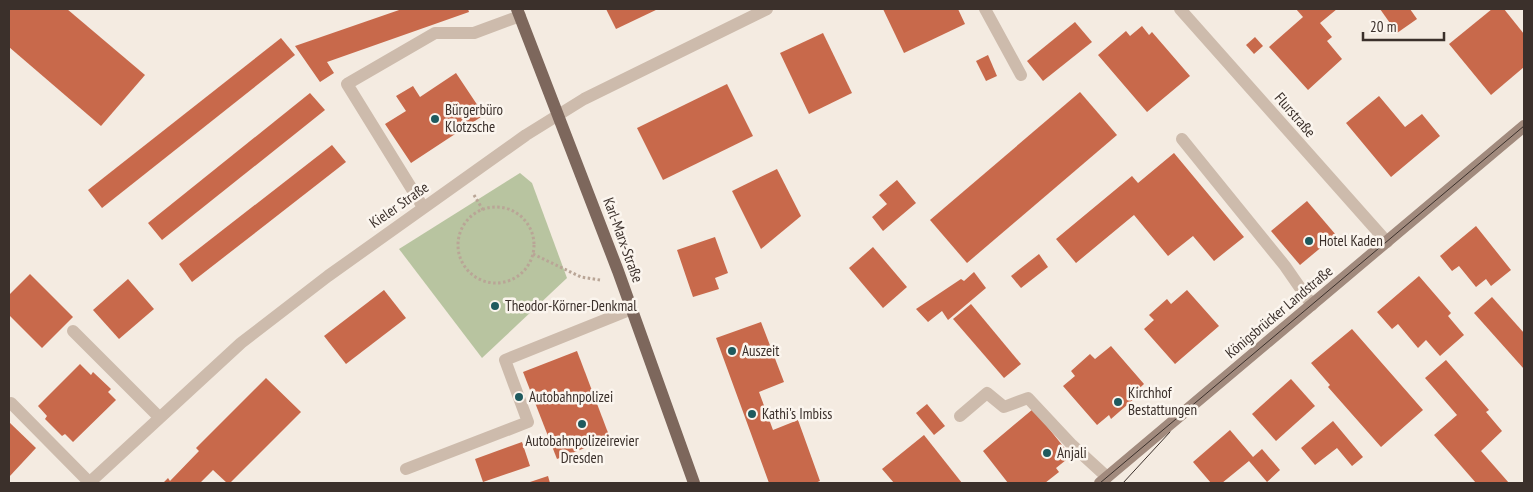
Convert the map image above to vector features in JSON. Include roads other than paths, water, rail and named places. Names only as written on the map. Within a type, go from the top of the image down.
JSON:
[{"type":"main road","name":"Karl-Marx-Straße","points":[[518,12],[632,309],[694,483]]},
{"type":"main road","name":"Königsbrücker Landstraße","points":[[1104,480],[1524,126]]},
{"type":"street","name":"Kieler Straße","points":[[89,483],[241,343],[328,276],[423,207],[558,114],[767,9]]},
{"type":"street","points":[[985,9],[1021,75]]},
{"type":"street","name":"Flurstraße","points":[[1180,9],[1387,242]]},
{"type":"street","points":[[423,207],[347,84],[435,33],[474,33],[518,12]]},
{"type":"street","points":[[1182,139],[1285,266],[1312,305]]},
{"type":"street","points":[[406,469],[528,422],[505,360],[632,309]]},
{"type":"street","points":[[73,331],[159,417]]},
{"type":"street","points":[[960,416],[987,393],[1004,406],[1028,398],[1104,480]]},
{"type":"street","points":[[11,403],[89,483]]},
{"type":"tram line","points":[[1100,483],[1524,126]]},
{"type":"tram line","points":[[1123,483],[1170,432]]},
{"type":"place","name":"Bürgerbüro Klotzsche","points":[[435,119]]},
{"type":"place","name":"Hotel Kaden","points":[[1309,241]]},
{"type":"place","name":"Theodor-Körner-Denkmal","points":[[495,306]]},
{"type":"place","name":"Auszeit","points":[[732,351]]},
{"type":"place","name":"Autobahnpolizei","points":[[519,397]]},
{"type":"place","name":"Kirchhof Bestattungen","points":[[1118,402]]},
{"type":"place","name":"Kathi's Imbiss","points":[[752,414]]},
{"type":"place","name":"Autobahnpolizeirevier Dresden","points":[[582,424]]},
{"type":"place","name":"Anjali","points":[[1047,453]]}]
